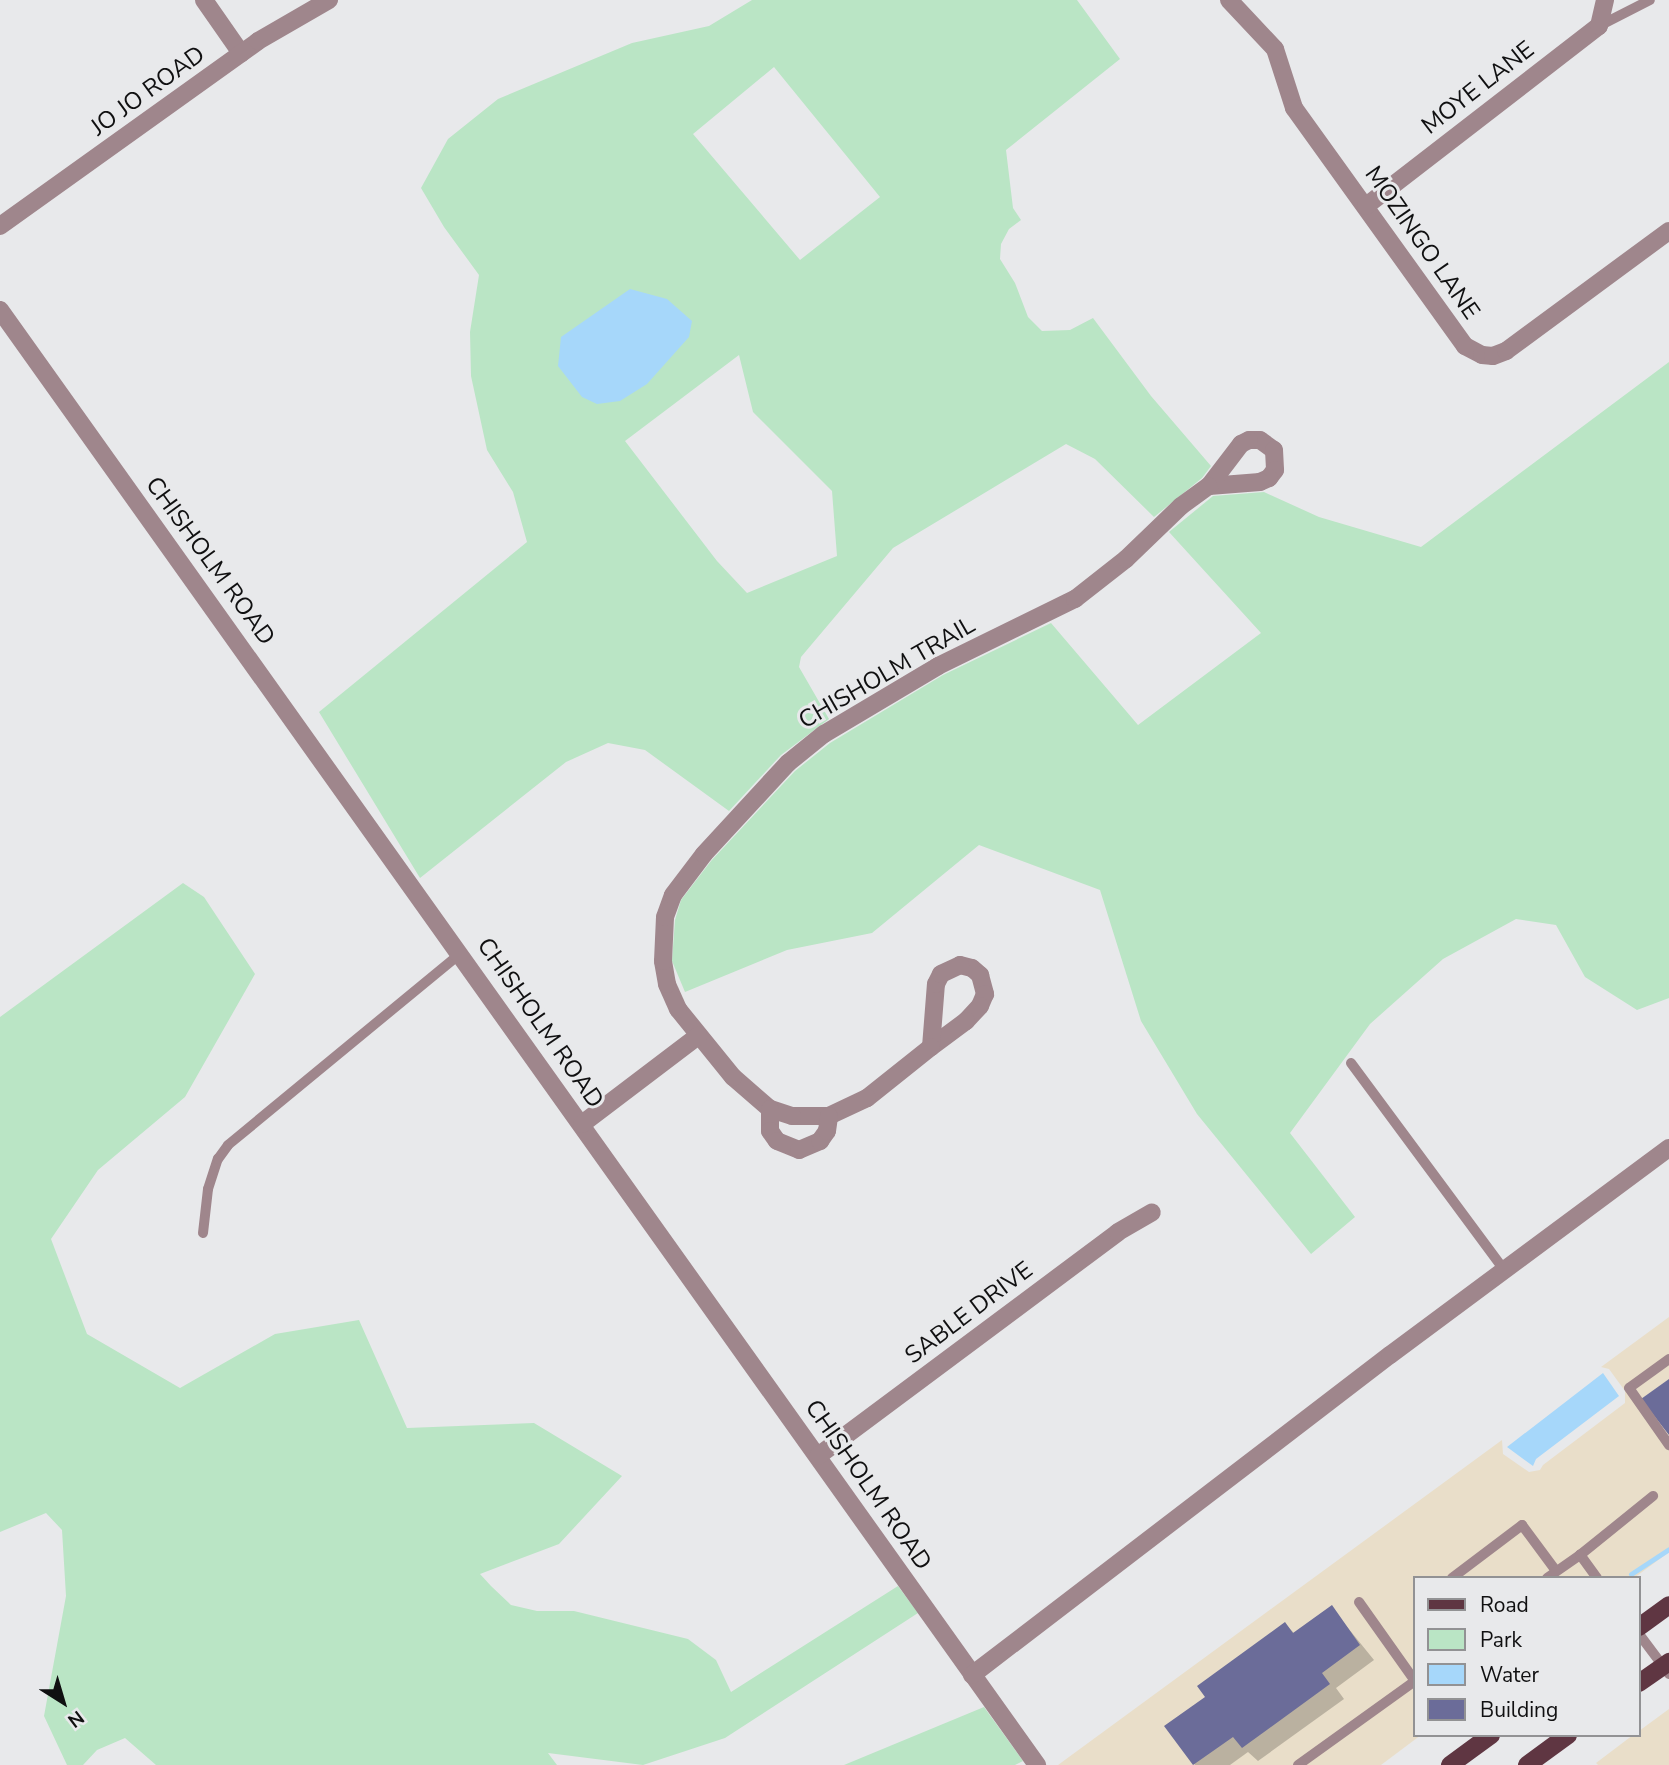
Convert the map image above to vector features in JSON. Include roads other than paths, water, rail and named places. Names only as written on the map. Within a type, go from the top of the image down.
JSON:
[{"type":"main road","points":[[1641,1626],[1669,1605]]},
{"type":"main road","points":[[1641,1682],[1667,1667]]},
{"type":"main road","points":[[1450,1765],[1488,1737]]},
{"type":"main road","points":[[1527,1765],[1565,1737]]},
{"type":"street","points":[[204,0],[241,52]]},
{"type":"street","name":"JO JO ROAD","points":[[0,226],[241,52],[329,0]]},
{"type":"street","name":"MOZINGO LANE","points":[[1229,0],[1276,49],[1294,108],[1465,346],[1482,355],[1493,356],[1506,351],[1669,230]]},
{"type":"street","points":[[1598,26],[1605,0]]},
{"type":"street","name":"MOYE LANE","points":[[1366,206],[1598,26]]},
{"type":"street","name":"CHISHOLM ROAD","points":[[0,310],[1037,1765]]},
{"type":"street","name":"CHISHOLM TRAIL","points":[[770,1110],[733,1077],[678,1009],[667,984],[663,961],[665,917],[673,894],[696,864],[778,773],[824,734],[938,666],[1075,599],[1126,559],[1181,506],[1209,486]]},
{"type":"street","points":[[582,1124],[698,1036]]},
{"type":"street","points":[[829,1116],[827,1131],[820,1141],[799,1150],[777,1141],[770,1131],[770,1110],[792,1116],[829,1116],[867,1098],[931,1047]]},
{"type":"street","points":[[972,1675],[1504,1270],[1669,1148]]},
{"type":"street","name":"SABLE DRIVE","points":[[818,1457],[1118,1232],[1152,1212]]},
{"type":"lane","points":[[1598,26],[1650,0]]},
{"type":"lane","points":[[203,1233],[208,1189],[218,1159],[228,1145],[461,954]]},
{"type":"lane","points":[[1351,1063],[1504,1270]]},
{"type":"lane","points":[[1669,1359],[1629,1388],[1669,1445]]},
{"type":"lane","points":[[1550,1576],[1653,1496]]},
{"type":"lane","points":[[1455,1576],[1522,1525],[1556,1571]]},
{"type":"lane","points":[[1580,1555],[1596,1576]]},
{"type":"lane","points":[[1359,1602],[1414,1680]]},
{"type":"lane","points":[[1641,1636],[1667,1667]]},
{"type":"lane","points":[[1298,1765],[1414,1682]]},
{"type":"water","points":[[630,289],[667,299],[692,321],[689,337],[647,384],[620,401],[597,404],[582,397],[558,366],[561,337]]},
{"type":"water","points":[[1603,1373],[1619,1396],[1536,1459],[1533,1466],[1507,1447]]},
{"type":"waterway","points":[[1631,1574],[1669,1549]]}]
